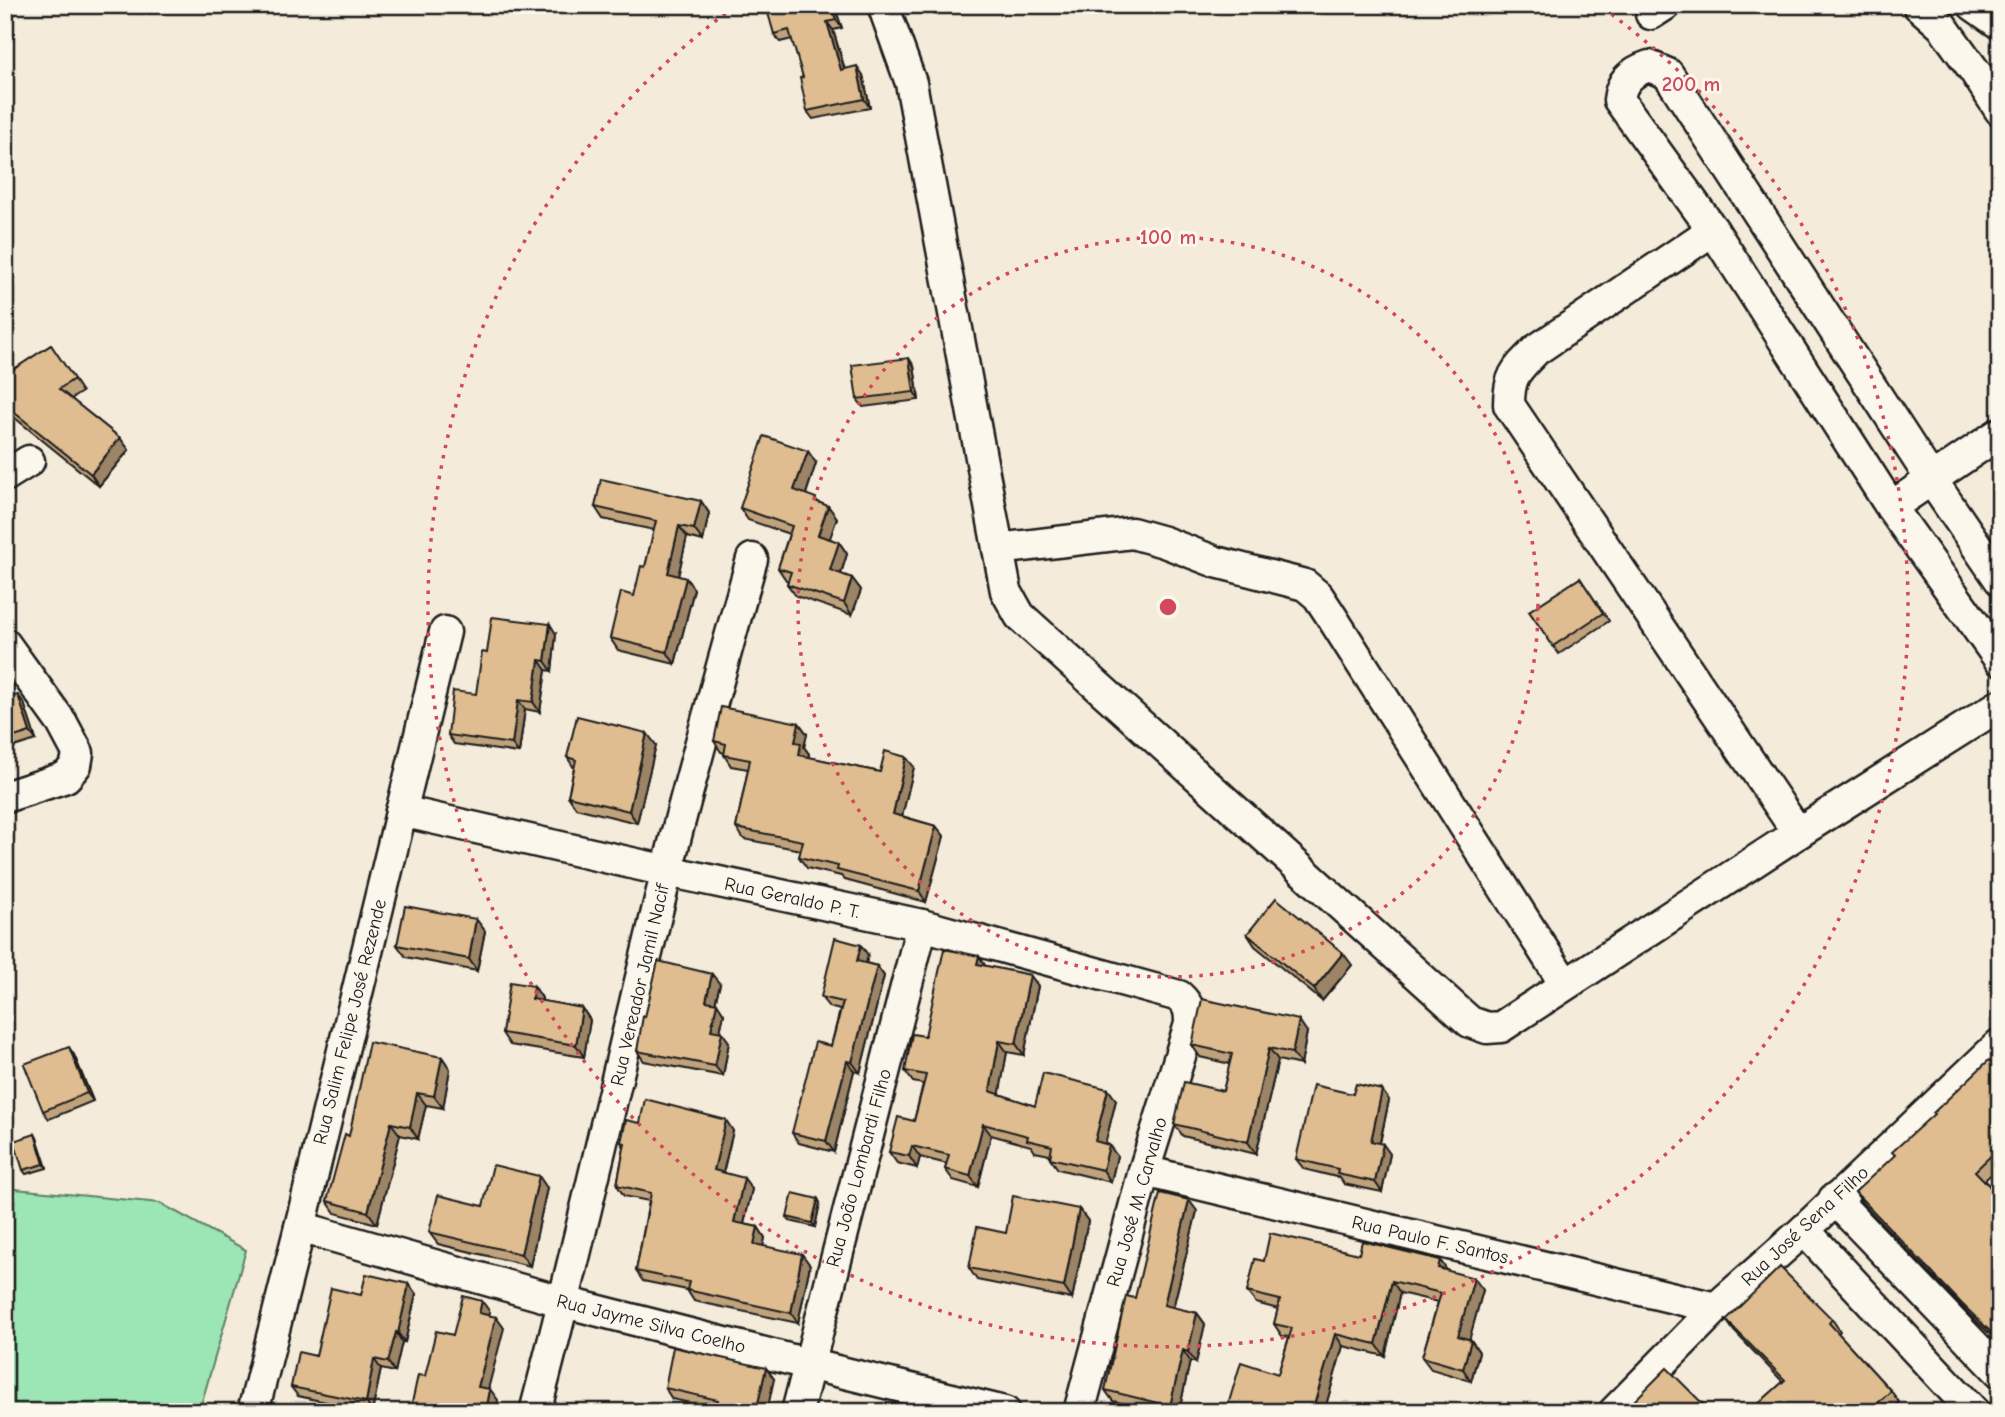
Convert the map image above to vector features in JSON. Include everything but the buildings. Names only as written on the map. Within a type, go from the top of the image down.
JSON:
[{"type":"street","points":[[883,5],[911,83],[1006,591],[1020,616],[1471,1022],[1487,1028],[1501,1027],[2000,705]]},
{"type":"street","points":[[1918,5],[1942,26],[2000,110]]},
{"type":"street","points":[[1973,5],[2000,24]]},
{"type":"street","points":[[2000,580],[1931,479],[1668,74],[1649,66],[1638,69],[1627,77],[1620,90],[1619,100],[1713,230],[1891,506],[2000,660]]},
{"type":"street","points":[[1713,230],[1536,350],[1517,369],[1509,386],[1509,405],[1798,833]]},
{"type":"street","points":[[1891,506],[2000,433]]},
{"type":"street","points":[[998,549],[1132,533],[1216,562],[1305,585],[1318,596],[1328,611],[1565,984]]},
{"type":"street","name":"Rua Vereador Jamil Nacif","points":[[536,1412],[667,871],[752,559]]},
{"type":"street","name":"Rua Salim Felipe José Rezende","points":[[253,1412],[445,632]]},
{"type":"street","points":[[5,644],[62,723],[78,753],[76,765],[66,777],[5,797]]},
{"type":"street","name":"Rua Geraldo P. T.","points":[[401,811],[922,925],[1179,996]]},
{"type":"street","name":"Rua João Lombardi Filho","points":[[797,1412],[922,925]]},
{"type":"street","name":"Rua José M. Carvalho","points":[[1079,1412],[1144,1171],[1190,1024],[1187,1003],[1179,996]]},
{"type":"street","name":"Rua José Sena Filho","points":[[1614,1412],[1716,1308],[1804,1230],[2000,1044]]},
{"type":"street","name":"Rua Paulo F. Santos","points":[[1144,1171],[1716,1308]]},
{"type":"street","points":[[1834,1199],[2000,1372]]},
{"type":"street","name":"Rua Jayme Silva Coelho","points":[[300,1227],[564,1302],[1005,1412]]},
{"type":"street","points":[[1804,1230],[1974,1412]]},
{"type":"green space","points":[[5,1188],[160,1203],[246,1250],[199,1412],[5,1412]]}]
